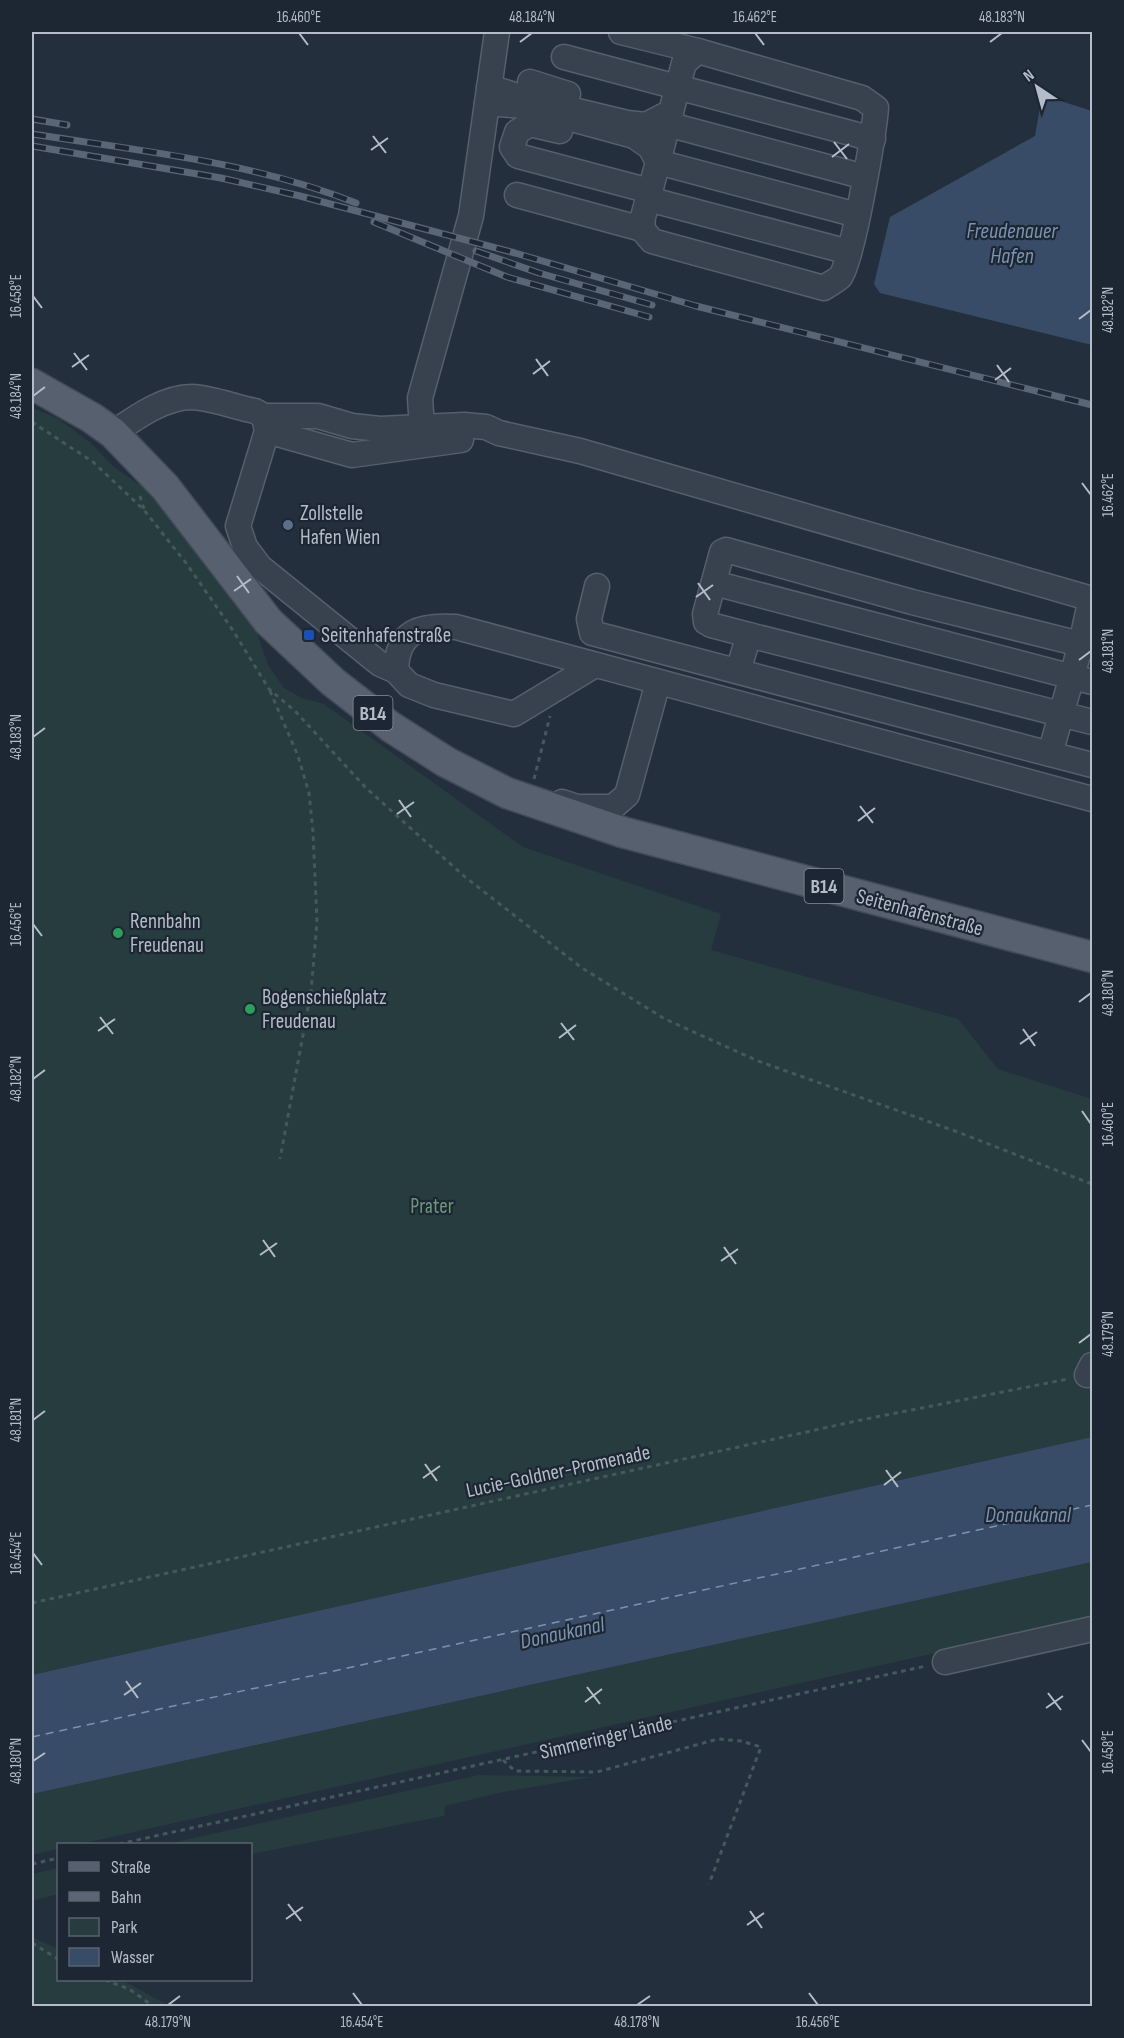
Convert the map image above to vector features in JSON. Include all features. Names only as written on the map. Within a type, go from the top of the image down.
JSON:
[{"type":"main road","name":"Seitenhafenstraße","points":[[32,384],[92,418],[113,433],[165,487],[268,621],[333,682],[391,727],[447,762],[507,793],[622,832],[1092,957]]},
{"type":"lane","points":[[422,428],[420,398],[471,216],[497,32]]},
{"type":"lane","points":[[517,195],[642,229],[652,241],[824,288],[841,276],[849,252],[873,139],[876,108],[862,98],[698,51],[621,32]]},
{"type":"lane","points":[[642,229],[643,217],[684,63],[698,51]]},
{"type":"lane","points":[[564,57],[873,139]]},
{"type":"lane","points":[[530,82],[618,108],[629,116],[615,142],[530,124],[517,132],[512,147],[518,156],[849,252]]},
{"type":"lane","points":[[488,95],[524,106],[624,128],[646,125],[669,118],[865,177]]},
{"type":"lane","points":[[624,128],[650,147],[658,162],[857,215]]},
{"type":"lane","points":[[113,433],[134,419],[177,399],[193,397],[255,411],[266,424],[352,455],[487,438],[499,433]]},
{"type":"lane","points":[[266,424],[318,416],[352,426],[380,429],[464,425],[486,427],[499,433],[592,454],[1092,598],[1082,680],[1061,714],[1050,754]]},
{"type":"lane","points":[[266,424],[238,526],[244,547],[260,567],[380,664],[396,671],[409,685],[434,695],[514,714],[595,665]]},
{"type":"lane","points":[[1087,645],[912,602],[726,550],[722,552],[705,614],[706,622],[711,625],[1092,722]]},
{"type":"lane","points":[[714,583],[1082,680]]},
{"type":"lane","points":[[597,586],[589,619],[592,633],[1092,765]]},
{"type":"lane","points":[[396,671],[397,654],[404,640],[416,630],[436,626],[456,627],[1092,799]]},
{"type":"lane","points":[[738,671],[749,635]]},
{"type":"lane","points":[[481,780],[516,787],[578,807],[613,807],[627,795],[658,682]]},
{"type":"lane","points":[[945,1662],[1092,1629]]},
{"type":"path","points":[[32,422],[93,462],[144,510],[186,564],[232,630],[269,689],[298,756],[309,793],[317,922],[311,992],[280,1159]]},
{"type":"path","points":[[533,784],[556,688]]},
{"type":"path","points":[[269,689],[295,711],[366,788],[465,877],[582,968],[665,1019],[758,1061],[955,1131],[1092,1184]]},
{"type":"path","name":"Lucie-Goldner-Promenade","points":[[32,1603],[1090,1370]]},
{"type":"path","name":"Simmeringer Lände","points":[[128,1843],[945,1662]]},
{"type":"path","points":[[503,1760],[515,1771],[597,1772],[718,1739],[741,1741],[761,1747],[709,1884]]},
{"type":"path","points":[[32,1864],[57,1858]]},
{"type":"path","points":[[32,1943],[57,1958]]},
{"type":"path","points":[[108,1981],[129,1989],[153,2007]]},
{"type":"green space","name":"Prater","points":[[32,408],[57,418],[91,443],[115,468],[152,493],[256,630],[268,665],[284,688],[302,698],[324,704],[523,847],[721,914],[711,950],[958,1019],[998,1069],[1092,1099],[1092,1437],[32,1675]]},
{"type":"green space","points":[[1092,1562],[1092,1618],[84,1843],[57,1843],[57,1849],[32,1855],[32,1794]]},
{"type":"green space","points":[[479,1775],[592,1777],[503,1792],[445,1806],[444,1816],[252,1854],[252,1843],[171,1843]]},
{"type":"green space","points":[[57,1868],[57,1894],[32,1901],[32,1874]]},
{"type":"green space","points":[[32,1937],[57,1949],[57,1981],[124,1981],[169,2006],[38,2006],[32,2003]]},
{"type":"water","name":"Freudenauer Hafen","points":[[1042,95],[1092,111],[1092,345],[880,293],[874,284],[890,217],[1035,136]]},
{"type":"water","name":"Donaukanal","points":[[1092,1437],[1092,1562],[32,1794],[32,1675]]},
{"type":"ferry route","points":[[32,1737],[1092,1505]]},
{"type":"railway","points":[[32,119],[67,125]]},
{"type":"railway","points":[[32,134],[155,152],[237,168],[277,177],[356,203]]},
{"type":"railway","points":[[32,146],[221,178],[300,196],[515,253],[696,306],[1092,405]]},
{"type":"railway","points":[[374,222],[507,277],[649,317]]},
{"type":"railway","points":[[476,251],[539,273],[652,305]]},
{"type":"place","name":"Zollstelle Hafen Wien","points":[[288,525]]},
{"type":"place","name":"Seitenhafenstraße","points":[[309,635]]},
{"type":"place","name":"Rennbahn Freudenau","points":[[118,933]]},
{"type":"place","name":"Bogenschießplatz Freudenau","points":[[250,1009]]}]
